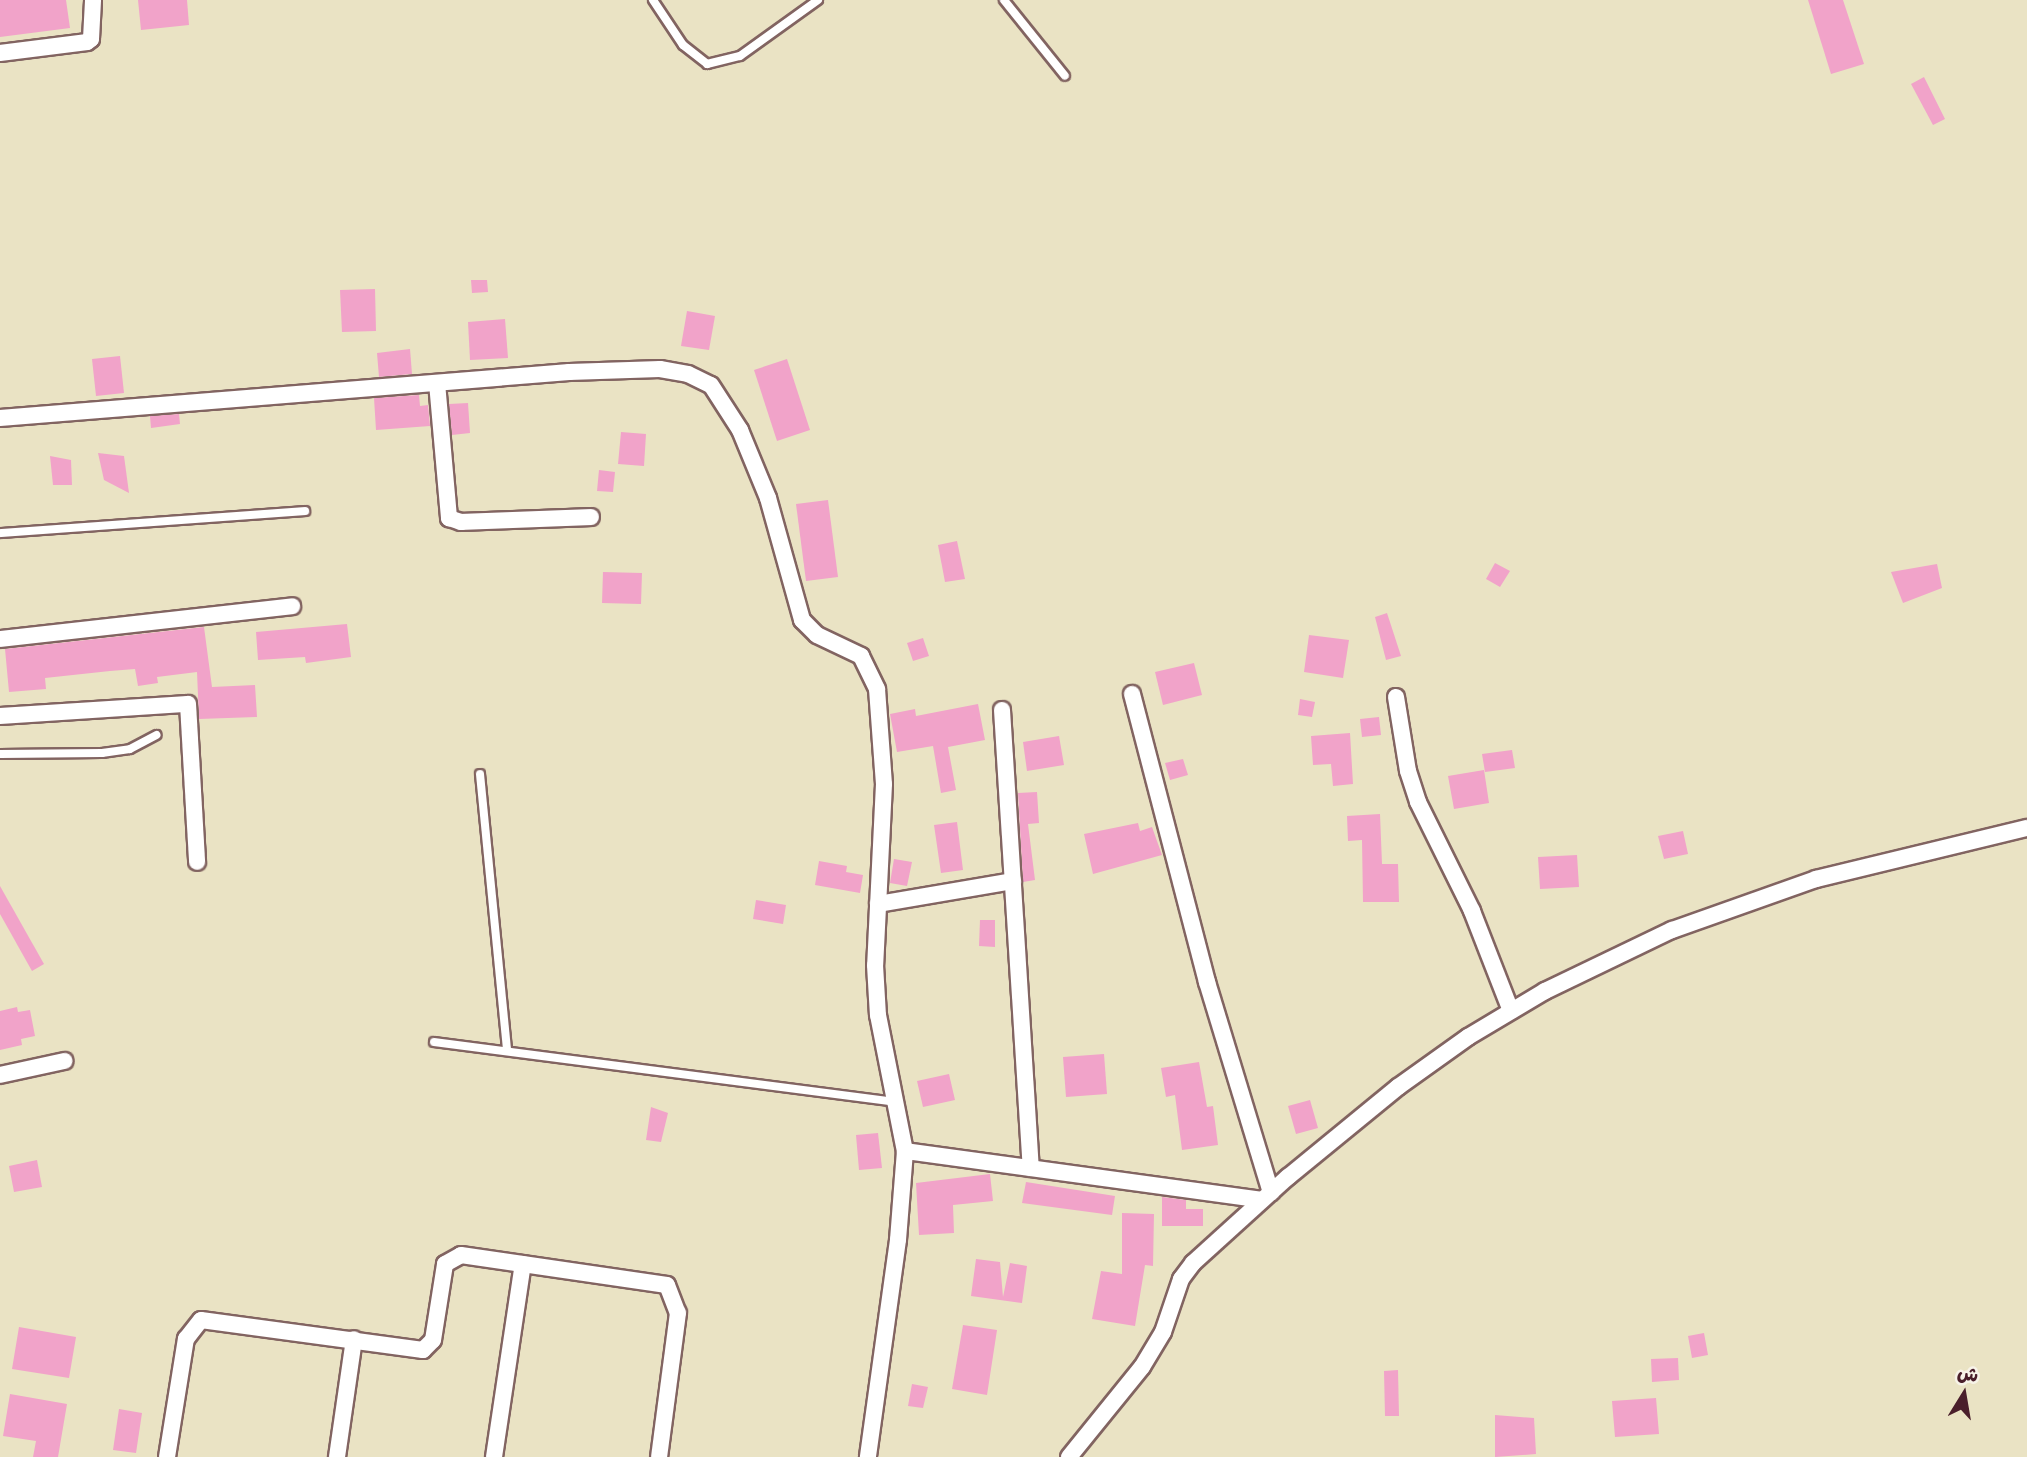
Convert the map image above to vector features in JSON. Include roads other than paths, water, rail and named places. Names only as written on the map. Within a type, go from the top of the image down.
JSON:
[{"type":"street","points":[[0,53],[87,42],[91,39],[93,0]]},
{"type":"street","points":[[0,418],[437,383],[660,369],[688,374],[711,385],[740,430],[768,498],[802,620],[817,635],[860,656],[871,670],[883,737],[878,1015],[905,1151],[898,1240],[868,1457]]},
{"type":"street","points":[[437,383],[449,518],[461,522],[591,517]]},
{"type":"street","points":[[0,639],[292,606]]},
{"type":"street","points":[[1132,694],[1266,1196]]},
{"type":"street","points":[[1396,698],[1408,771],[1418,802],[1472,911],[1511,1011]]},
{"type":"street","points":[[0,716],[188,704],[197,862]]},
{"type":"street","points":[[1002,710],[1031,1167]]},
{"type":"street","points":[[1069,1457],[1142,1367],[1163,1332],[1181,1279],[1266,1196],[1398,1087],[1511,1011],[1685,925],[1816,879],[2027,828]]},
{"type":"street","points":[[878,904],[1013,881]]},
{"type":"street","points":[[0,1074],[64,1061]]},
{"type":"street","points":[[905,1151],[1266,1196]]},
{"type":"street","points":[[167,1457],[186,1339],[201,1320],[427,1349],[433,1340],[449,1259],[461,1255],[661,1282],[674,1293],[678,1313],[675,1352],[659,1457]]},
{"type":"street","points":[[494,1457],[523,1264]]},
{"type":"street","points":[[337,1457],[354,1339]]},
{"type":"lane","points":[[653,0],[683,46],[707,64],[740,56],[818,0]]},
{"type":"lane","points":[[1004,0],[1065,76]]},
{"type":"lane","points":[[0,533],[305,511]]},
{"type":"lane","points":[[0,754],[102,753],[130,749],[156,735]]},
{"type":"lane","points":[[480,774],[507,1051]]},
{"type":"lane","points":[[434,1042],[895,1102]]}]
